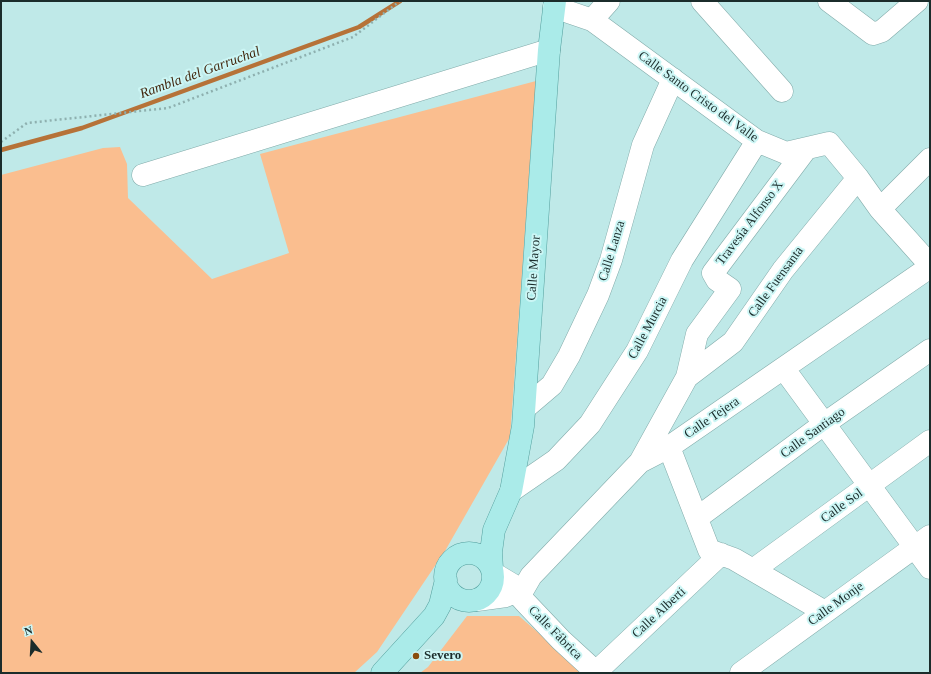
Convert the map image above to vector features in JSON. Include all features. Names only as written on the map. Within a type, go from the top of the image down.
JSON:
[{"type":"main road","name":"Calle Mayor","points":[[492,571],[491,552],[494,530],[511,491],[517,463],[525,408],[549,50],[555,4]]},
{"type":"main road","name":"Calle Mayor","points":[[464,554],[494,530]]},
{"type":"main road","points":[[382,673],[434,616],[440,606],[447,569],[453,560],[464,554],[475,554],[480,556],[492,571],[492,586],[488,592],[472,600],[453,605],[434,616]]},
{"type":"main road","points":[[446,580],[452,594],[472,600]]},
{"type":"street","points":[[592,20],[609,1]]},
{"type":"street","points":[[702,1],[782,91]]},
{"type":"street","points":[[829,1],[873,34],[882,31],[917,1]]},
{"type":"street","name":"Calle Santo Cristo del Valle","points":[[555,4],[592,20],[756,140],[786,153],[829,143],[858,178]]},
{"type":"street","points":[[143,175],[549,50]]},
{"type":"street","name":"Calle Lanza","points":[[525,408],[552,385],[569,356],[598,295],[611,260],[643,145],[673,79]]},
{"type":"street","name":"Calle Murcia","points":[[511,491],[556,460],[590,424],[637,351],[682,260],[756,140]]},
{"type":"street","name":"Travesía Alfonso X","points":[[640,462],[687,377],[697,334],[730,289],[717,280],[713,273],[806,149]]},
{"type":"street","points":[[880,209],[930,159]]},
{"type":"street","points":[[858,178],[928,274]]},
{"type":"street","name":"Calle Fuensanta","points":[[687,377],[733,342],[783,270],[858,178]]},
{"type":"street","name":"Calle Tejera","points":[[517,593],[640,462],[669,447],[928,274]]},
{"type":"street","name":"Calle Santiago","points":[[697,518],[824,424],[930,350]]},
{"type":"street","points":[[784,369],[869,486],[922,541],[930,568]]},
{"type":"street","name":"Calle Sol","points":[[752,570],[930,441]]},
{"type":"street","points":[[669,447],[709,550],[734,559],[825,612]]},
{"type":"street","name":"Calle Monje","points":[[741,673],[922,541]]},
{"type":"street","name":"Calle Alberti","points":[[597,673],[721,554]]},
{"type":"street","name":"Calle Fábrica","points":[[492,571],[513,585],[517,593],[561,640],[597,673]]},
{"type":"street","points":[[472,600],[506,596],[517,593]]},
{"type":"path","points":[[1,142],[26,123],[168,108],[353,37],[400,1]]},
{"type":"shaded area","points":[[536,81],[510,437],[445,551],[377,652],[354,673],[1,673],[1,175],[103,148],[120,147],[127,164],[128,198],[212,279],[289,253],[260,154]]},
{"type":"shaded area","points":[[467,616],[519,616],[585,673],[420,673],[428,667]]},
{"type":"waterway","name":"Rambla del Garruchal","points":[[1,150],[82,128],[359,27],[400,1]]},
{"type":"place","name":"Severo","points":[[416,656]]}]
